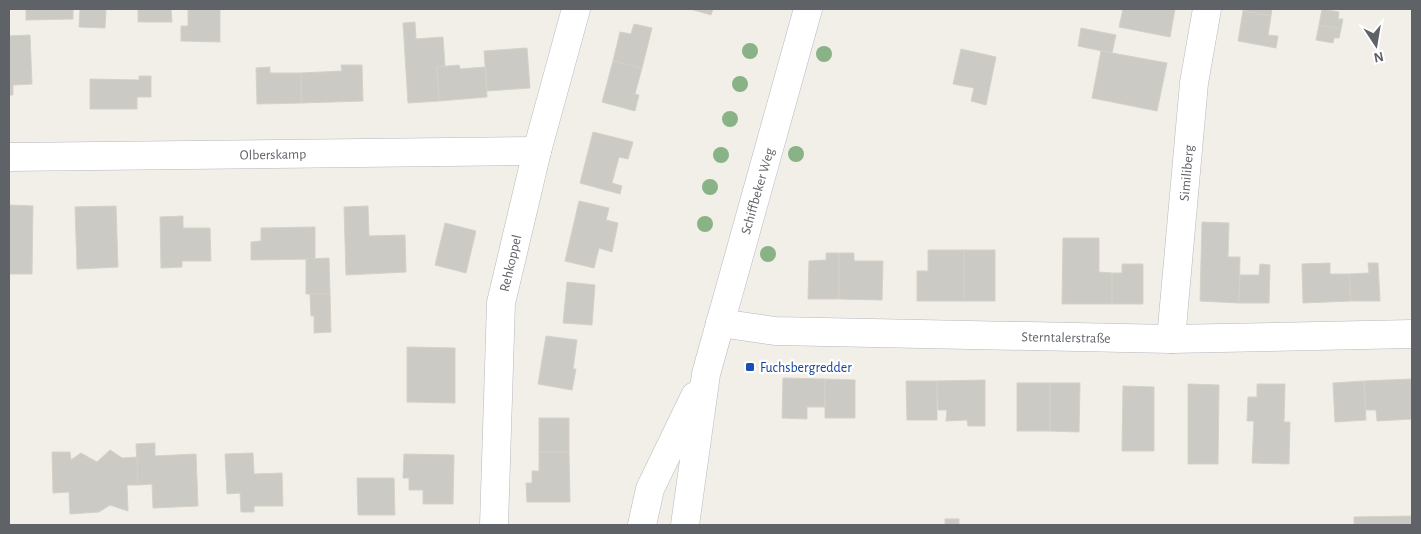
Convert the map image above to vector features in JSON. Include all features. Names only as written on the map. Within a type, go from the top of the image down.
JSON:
[{"type":"street","name":"Rehkoppel","points":[[494,525],[501,303],[537,151],[576,9]]},
{"type":"street","name":"Schiffbeker Weg","points":[[685,525],[706,374],[808,9]]},
{"type":"street","name":"Similiberg","points":[[1171,339],[1194,83],[1207,9]]},
{"type":"street","name":"Olberskamp","points":[[9,158],[537,151]]},
{"type":"street","name":"Sterntalerstraße","points":[[720,323],[776,331],[1171,339],[1412,334]]},
{"type":"street","name":"Schiffbeker Weg","points":[[642,525],[650,489],[706,374]]},
{"type":"building","points":[[26,9],[73,9],[73,19],[26,20]]},
{"type":"building","points":[[80,9],[106,9],[105,28],[79,27]]},
{"type":"building","points":[[138,9],[171,9],[172,22],[138,22]]},
{"type":"building","points":[[188,9],[220,9],[220,42],[181,41],[181,26],[188,26]]},
{"type":"building","points":[[690,9],[713,9],[711,15]]},
{"type":"building","points":[[1123,9],[1175,9],[1170,37],[1119,27]]},
{"type":"building","points":[[1243,9],[1272,9],[1271,16],[1243,11]]},
{"type":"building","points":[[1322,9],[1339,12],[1338,19],[1343,19],[1341,29],[1319,25]]},
{"type":"building","points":[[1243,11],[1271,16],[1268,35],[1278,36],[1276,48],[1238,41]]},
{"type":"building","points":[[415,22],[416,39],[443,37],[445,66],[437,67],[439,101],[408,103],[403,23]]},
{"type":"building","points":[[634,24],[652,28],[642,68],[613,61],[620,32],[631,34]]},
{"type":"building","points":[[1319,25],[1341,29],[1339,38],[1334,38],[1333,43],[1316,40]]},
{"type":"building","points":[[1081,28],[1116,35],[1112,53],[1078,46]]},
{"type":"building","points":[[30,35],[32,84],[13,85],[13,95],[9,95],[9,36]]},
{"type":"building","points":[[527,48],[530,88],[487,91],[484,51]]},
{"type":"building","points":[[961,49],[996,57],[986,105],[971,101],[974,88],[953,84]]},
{"type":"building","points":[[1101,51],[1167,63],[1157,111],[1092,98]]},
{"type":"building","points":[[613,61],[642,68],[635,94],[639,95],[635,111],[602,102]]},
{"type":"building","points":[[341,65],[362,65],[363,101],[301,103],[301,73],[342,71]]},
{"type":"building","points":[[459,65],[460,69],[485,67],[487,97],[439,101],[437,67]]},
{"type":"building","points":[[270,67],[270,73],[301,73],[301,103],[257,104],[256,68]]},
{"type":"building","points":[[139,76],[151,76],[151,97],[137,97],[137,109],[90,109],[90,79],[139,80]]},
{"type":"building","points":[[593,132],[633,142],[628,159],[619,157],[612,183],[622,186],[620,194],[580,183]]},
{"type":"building","points":[[579,201],[609,208],[606,220],[618,223],[612,252],[599,248],[594,268],[565,261]]},
{"type":"building","points":[[9,205],[33,206],[32,274],[9,274]]},
{"type":"building","points":[[116,206],[118,267],[77,269],[75,207]]},
{"type":"building","points":[[368,206],[369,236],[405,235],[406,272],[346,275],[344,207]]},
{"type":"building","points":[[183,216],[183,228],[210,228],[211,261],[182,261],[182,267],[161,268],[160,217]]},
{"type":"building","points":[[1202,222],[1229,223],[1228,257],[1240,257],[1239,303],[1200,301]]},
{"type":"building","points":[[445,223],[476,231],[466,273],[435,265]]},
{"type":"building","points":[[315,227],[315,259],[251,260],[251,242],[261,241],[261,228]]},
{"type":"building","points":[[1063,238],[1099,238],[1099,272],[1112,273],[1112,304],[1062,304]]},
{"type":"building","points":[[928,250],[964,250],[964,301],[917,301],[917,271],[928,271]]},
{"type":"building","points":[[964,250],[995,250],[995,301],[964,301]]},
{"type":"building","points":[[826,253],[839,253],[839,299],[808,299],[809,261],[826,260]]},
{"type":"building","points":[[839,253],[854,253],[854,261],[883,261],[882,300],[839,299]]},
{"type":"building","points":[[329,258],[330,294],[306,294],[306,259]]},
{"type":"building","points":[[1330,263],[1330,274],[1349,274],[1351,301],[1303,303],[1302,264]]},
{"type":"building","points":[[1368,263],[1378,263],[1380,301],[1351,301],[1349,274],[1369,273]]},
{"type":"building","points":[[1122,264],[1143,264],[1143,304],[1112,304],[1112,273],[1122,273]]},
{"type":"building","points":[[1260,264],[1270,265],[1269,303],[1239,303],[1240,275],[1259,275]]},
{"type":"building","points":[[567,282],[595,285],[592,325],[563,323]]},
{"type":"building","points":[[310,294],[330,294],[331,332],[314,333],[314,316],[311,316]]},
{"type":"building","points":[[546,336],[577,340],[573,369],[576,369],[572,390],[538,384]]},
{"type":"building","points":[[407,347],[455,348],[455,403],[407,402]]},
{"type":"building","points":[[783,378],[825,379],[825,407],[807,407],[807,419],[782,418]]},
{"type":"building","points":[[825,379],[855,380],[855,418],[825,418]]},
{"type":"building","points":[[1412,379],[1412,419],[1377,421],[1376,410],[1366,410],[1364,381]]},
{"type":"building","points":[[985,380],[985,426],[968,426],[967,420],[946,421],[947,410],[938,410],[937,381]]},
{"type":"building","points":[[906,381],[937,381],[937,420],[907,420]]},
{"type":"building","points":[[1364,381],[1366,420],[1335,422],[1333,383]]},
{"type":"building","points":[[1017,383],[1050,383],[1050,431],[1017,431]]},
{"type":"building","points":[[1050,383],[1080,383],[1079,432],[1050,431]]},
{"type":"building","points":[[1188,384],[1219,385],[1218,464],[1188,464]]},
{"type":"building","points":[[1257,384],[1285,384],[1284,422],[1290,422],[1289,464],[1252,463],[1254,421],[1247,421],[1248,397],[1257,397]]},
{"type":"building","points":[[1123,386],[1154,387],[1154,451],[1122,451]]},
{"type":"building","points":[[539,418],[569,418],[569,452],[539,452]]},
{"type":"building","points":[[155,443],[155,456],[196,454],[198,506],[153,508],[152,484],[138,485],[136,444]]},
{"type":"building","points":[[110,450],[122,458],[137,457],[138,485],[127,485],[128,511],[110,505],[99,512],[70,514],[69,492],[53,493],[52,452],[70,452],[71,460],[81,453],[97,462]]},
{"type":"building","points":[[539,452],[569,452],[570,502],[527,502],[526,483],[532,483],[532,471],[539,471]]},
{"type":"building","points":[[253,453],[254,474],[282,473],[283,506],[254,506],[254,512],[241,512],[240,493],[227,494],[225,454]]},
{"type":"building","points":[[404,454],[454,455],[453,504],[423,504],[423,490],[409,490],[409,478],[403,478]]},
{"type":"building","points":[[357,478],[394,478],[395,515],[358,515]]},
{"type":"building","points":[[1412,516],[1412,525],[1354,525],[1354,517]]},
{"type":"building","points":[[945,519],[959,519],[959,525],[945,525]]},
{"type":"place","name":"Fuchsbergredder","points":[[750,367]]}]
